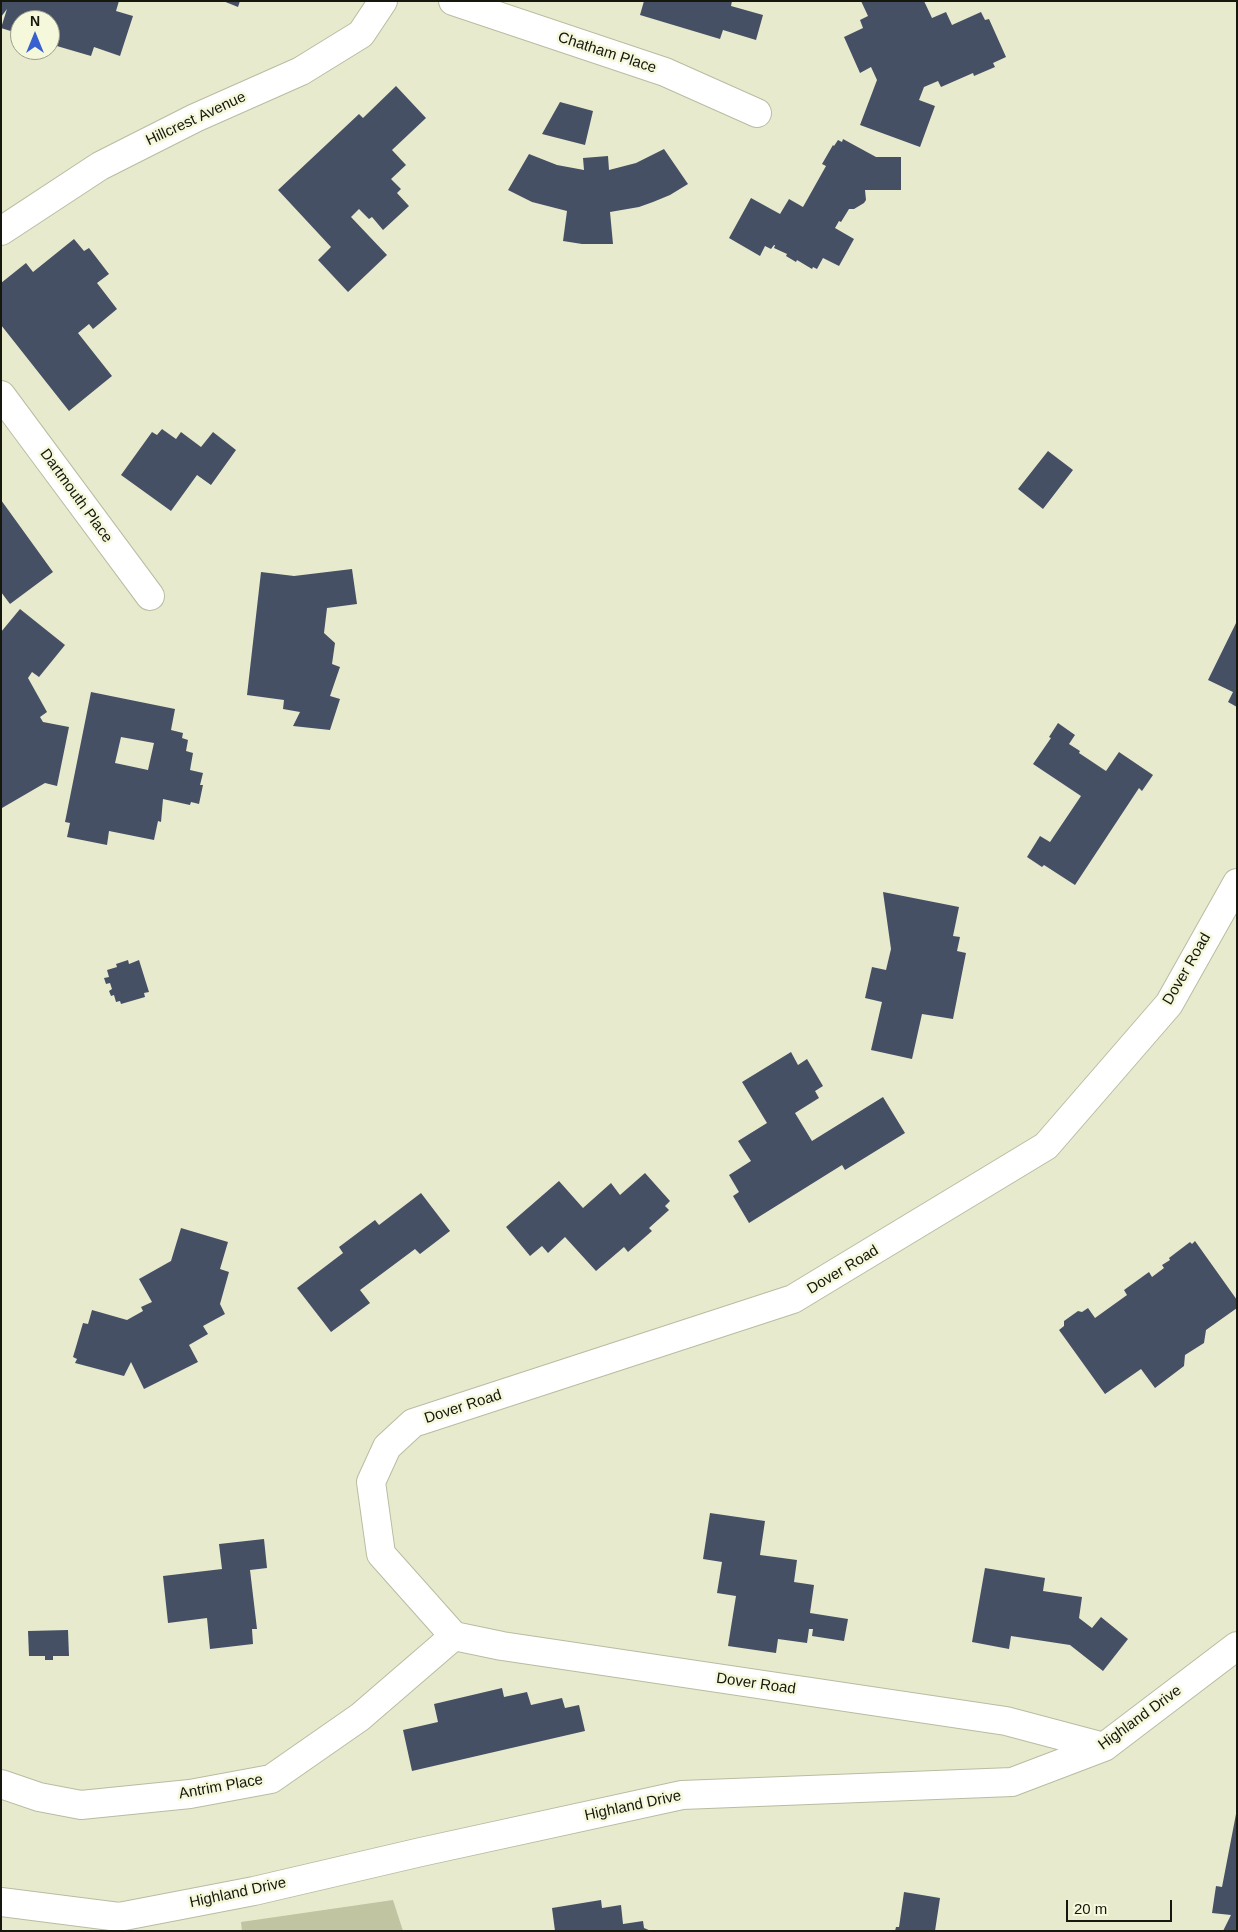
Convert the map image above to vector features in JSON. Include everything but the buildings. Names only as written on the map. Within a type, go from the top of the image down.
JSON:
[{"type":"street","name":"Hillcrest Avenue","points":[[1,231],[100,166],[195,118],[308,66],[361,34],[383,1]]},
{"type":"street","name":"Chatham Place","points":[[453,1],[665,72],[757,113]]},
{"type":"street","name":"Dartmouth Place","points":[[1,395],[150,596]]},
{"type":"street","name":"Dover Road","points":[[1104,1747],[1006,1721],[502,1646],[454,1636],[381,1554],[370,1482],[387,1447],[413,1423],[794,1300],[1046,1146],[1169,1004],[1237,883]]},
{"type":"street","name":"Antrim Place","points":[[1,1784],[39,1797],[81,1805],[190,1794],[271,1779],[360,1717],[454,1636]]},
{"type":"street","name":"Highland Drive","points":[[1,1902],[119,1917],[254,1891],[421,1852],[682,1795],[1012,1782],[1104,1747],[1237,1646]]},
{"type":"green space","points":[[393,1900],[403,1931],[242,1931],[241,1922]]}]
